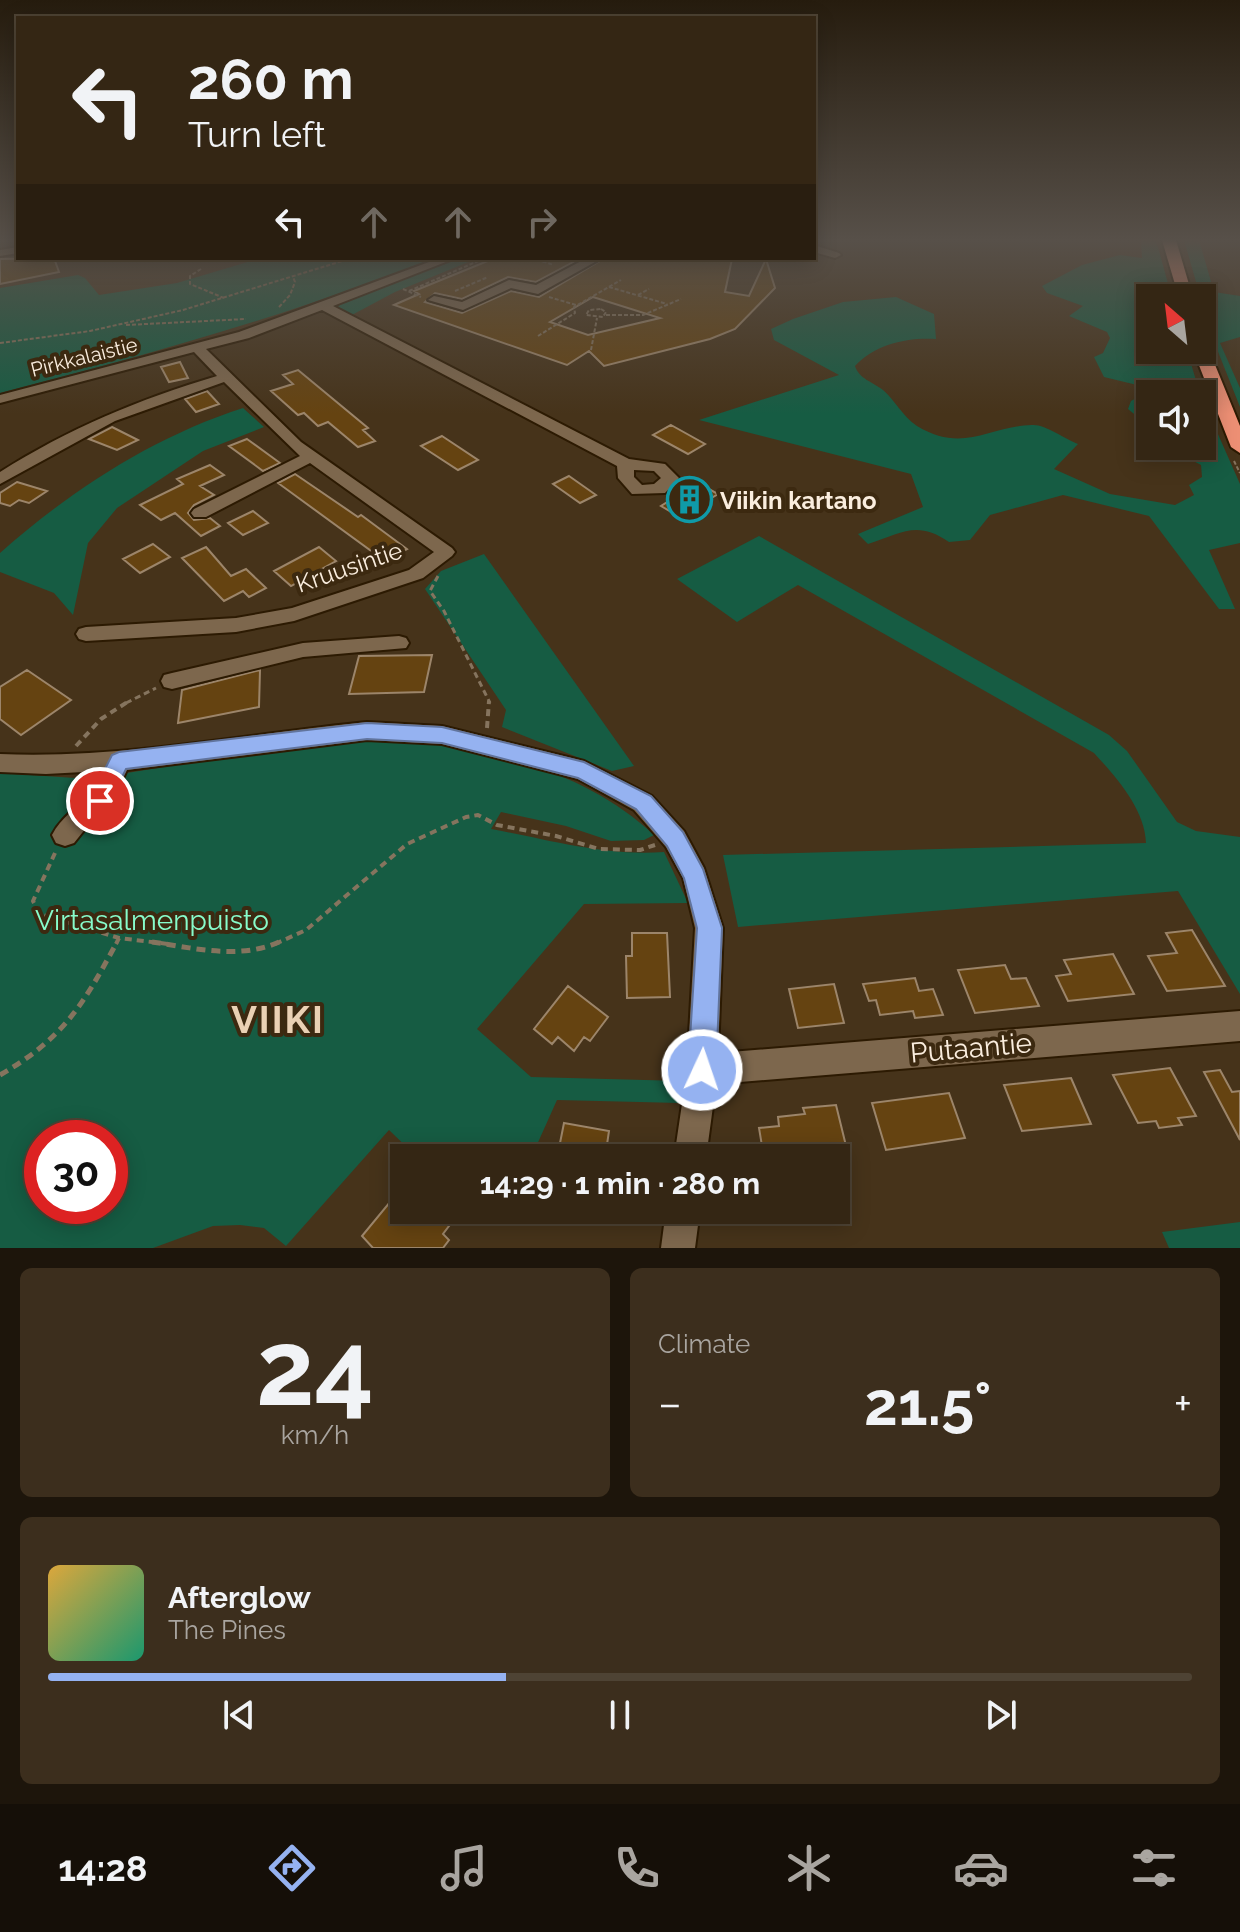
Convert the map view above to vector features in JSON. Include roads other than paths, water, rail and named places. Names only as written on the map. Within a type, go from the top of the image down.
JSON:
[{"type":"highway","points":[[1206,364],[1240,447]]},
{"type":"street","name":"Pirkkalaistie","points":[[0,399],[198,349],[347,298]]},
{"type":"street","points":[[434,300],[463,306],[479,298]]},
{"type":"street","points":[[325,307],[625,464]]},
{"type":"street","name":"Kruusintie","points":[[86,634],[236,625],[294,614],[416,574],[438,558],[263,416],[198,349]]},
{"type":"street","points":[[0,479],[67,436],[98,421],[133,406],[227,377]]},
{"type":"street","points":[[200,513],[312,456]]},
{"type":"street","points":[[294,614],[303,650]]},
{"type":"street","points":[[172,681],[303,650],[399,643]]},
{"type":"street","points":[[0,763],[46,765],[119,761],[367,731],[442,735],[584,771],[643,803],[675,839],[695,876],[709,928],[702,1070],[692,1144]]},
{"type":"street","points":[[65,835],[81,816],[100,801],[119,761]]},
{"type":"street","name":"Putaantie","points":[[702,1070],[1240,1026]]},
{"type":"street","points":[[678,1248],[681,1224]]},
{"type":"place","name":"Viikin kartano","points":[[689,500]]},
{"type":"district","name":"VIIKI","points":[[278,1019]]},
{"type":"park label","name":"Virtasalmenpuisto","points":[[152,920]]}]
